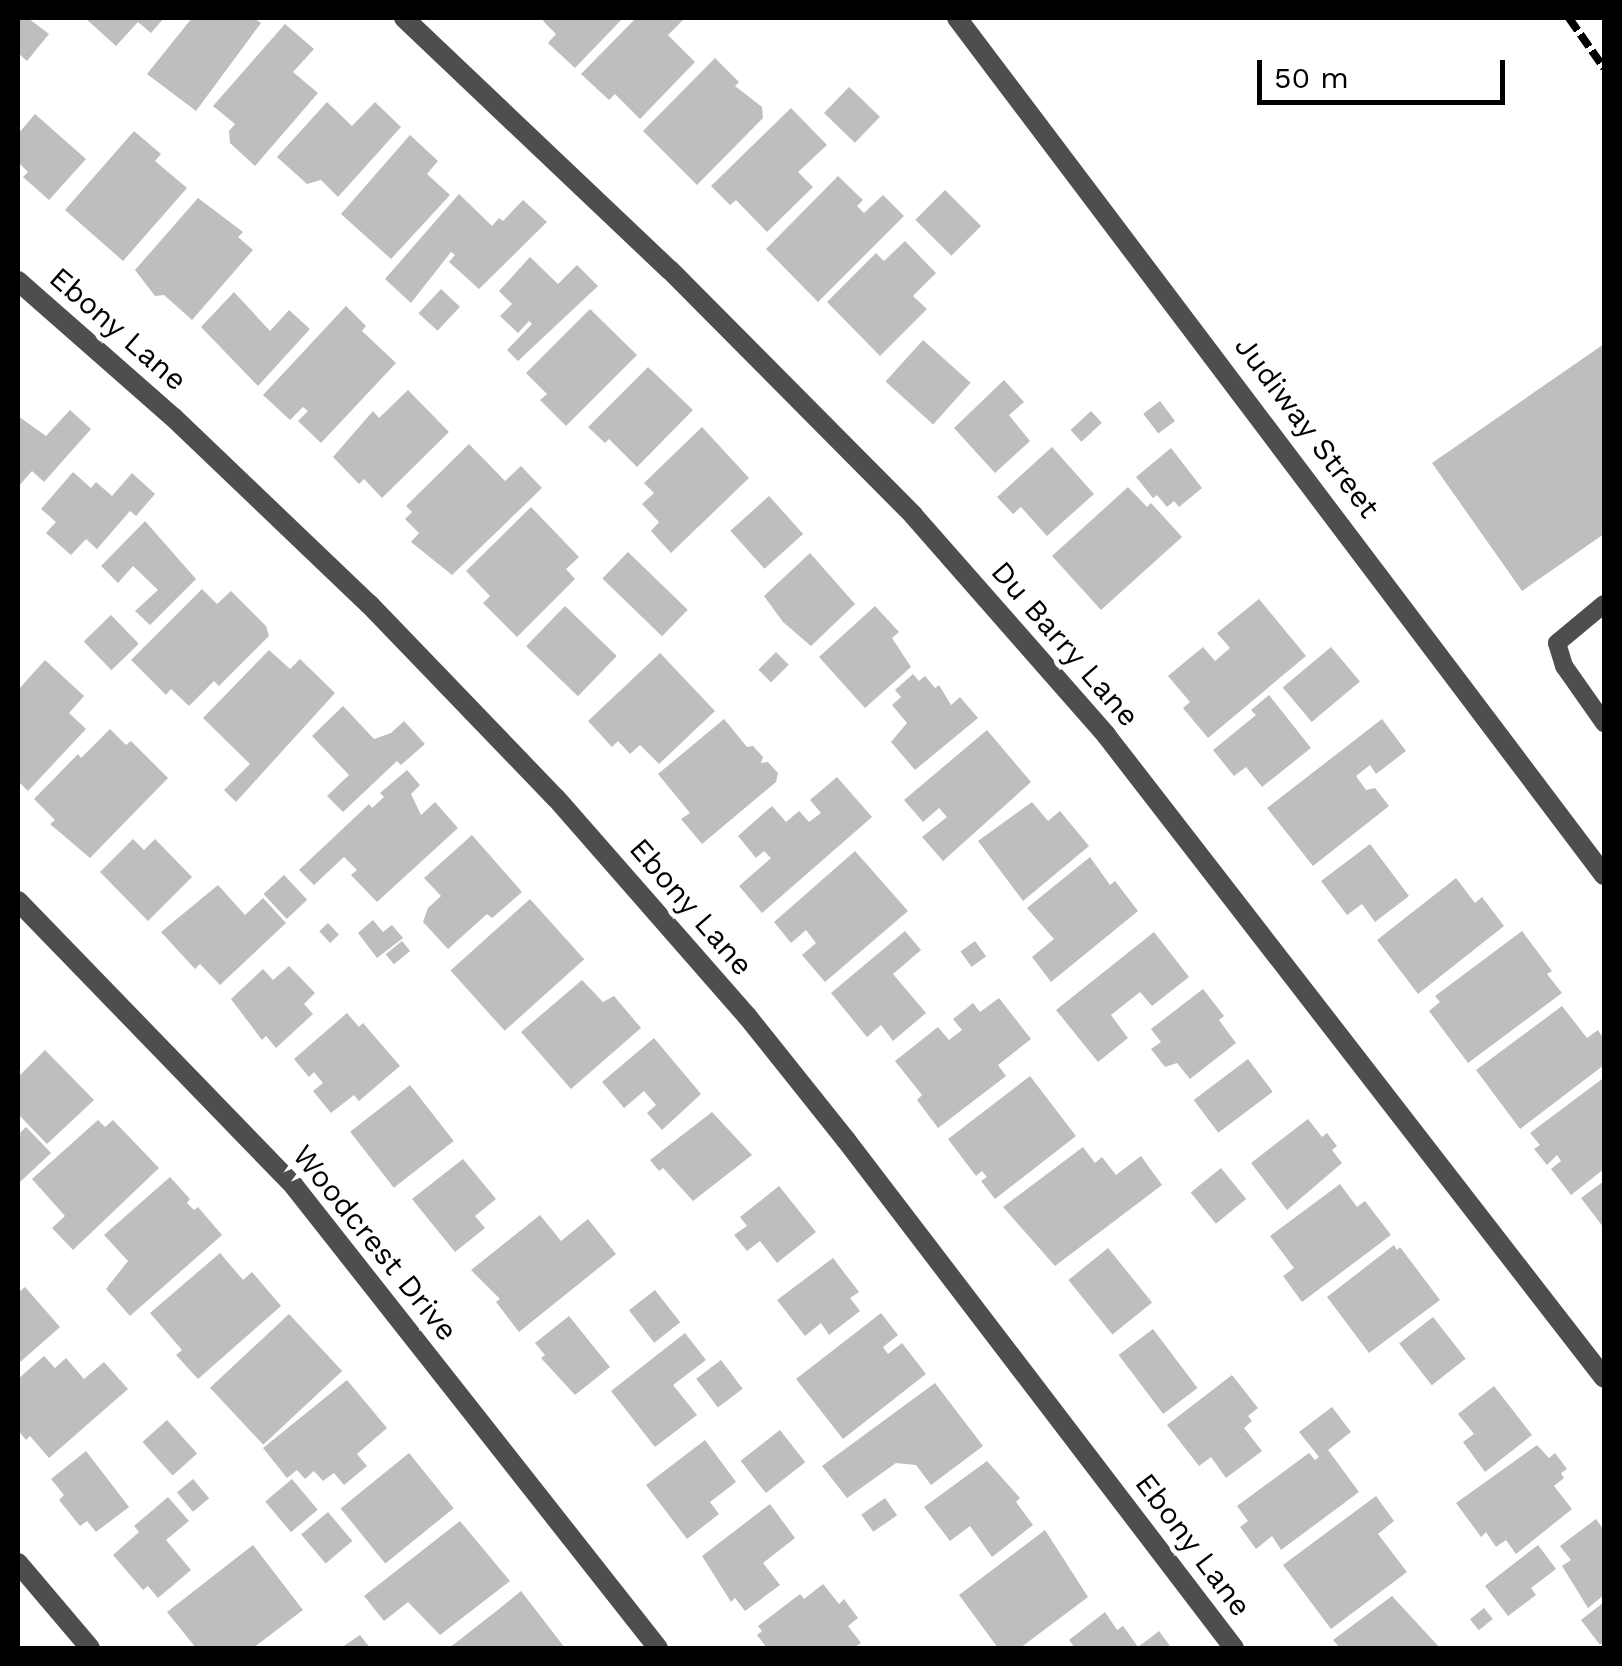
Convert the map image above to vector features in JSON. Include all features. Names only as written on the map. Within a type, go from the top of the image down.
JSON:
[{"type":"street","name":"Du Barry Lane","points":[[404,18],[670,270],[913,515],[1106,735],[1604,1378]]},
{"type":"street","name":"Judiway Street","points":[[957,18],[1604,875]]},
{"type":"street","name":"Ebony Lane","points":[[18,281],[174,417],[368,604],[556,798],[747,1016],[834,1124],[1234,1648]]},
{"type":"street","name":"Woodcrest Drive","points":[[18,900],[294,1186],[658,1648]]},
{"type":"street","points":[[18,1563],[90,1648]]},
{"type":"lane","points":[[1604,604],[1557,643],[1564,666],[1604,723]]},
{"type":"building","points":[[19,18],[28,18],[49,34],[27,61],[18,53]]},
{"type":"building","points":[[85,18],[164,18],[151,33],[138,22],[116,46]]},
{"type":"building","points":[[192,18],[254,18],[261,23],[196,111],[147,74]]},
{"type":"building","points":[[623,18],[575,68],[548,43],[556,34],[543,21]]},
{"type":"building","points":[[636,18],[685,18],[668,35],[695,62],[640,119],[615,94],[609,100],[581,74]]},
{"type":"building","points":[[285,24],[314,49],[293,72],[318,93],[255,166],[230,143],[229,131],[235,124],[213,106]]},
{"type":"building","points":[[715,58],[739,82],[735,86],[762,107],[763,118],[697,185],[643,131]]},
{"type":"building","points":[[849,87],[880,117],[855,143],[824,113]]},
{"type":"building","points":[[327,102],[352,126],[375,102],[401,127],[338,197],[321,180],[307,184],[277,157]]},
{"type":"building","points":[[791,108],[827,145],[798,172],[813,187],[767,232],[736,200],[730,205],[711,186]]},
{"type":"building","points":[[35,114],[86,159],[49,200],[23,177],[28,172],[18,162],[18,134]]},
{"type":"building","points":[[134,131],[161,154],[155,161],[187,188],[123,261],[65,210]]},
{"type":"building","points":[[410,135],[438,161],[427,174],[450,195],[391,259],[341,214]]},
{"type":"building","points":[[838,176],[863,200],[857,206],[864,213],[883,195],[904,216],[818,302],[766,249]]},
{"type":"building","points":[[945,190],[981,226],[951,256],[915,220]]},
{"type":"building","points":[[459,194],[492,226],[499,218],[503,221],[523,200],[547,222],[479,289],[449,262],[455,255],[451,252],[411,303],[385,279]]},
{"type":"building","points":[[198,198],[243,232],[238,237],[253,250],[192,320],[164,295],[155,296],[135,270]]},
{"type":"building","points":[[905,241],[936,273],[913,296],[927,309],[880,356],[827,302],[876,253],[884,261]]},
{"type":"building","points":[[530,257],[558,284],[577,265],[598,286],[518,361],[507,350],[532,324],[529,321],[518,333],[500,316],[512,304],[499,291]]},
{"type":"building","points":[[441,289],[460,307],[438,331],[418,313]]},
{"type":"building","points":[[234,292],[270,331],[289,310],[310,329],[258,386],[201,327]]},
{"type":"building","points":[[346,306],[366,326],[362,331],[396,363],[321,443],[298,421],[308,411],[303,407],[290,420],[263,395]]},
{"type":"building","points":[[590,309],[637,355],[566,426],[540,400],[547,394],[526,373]]},
{"type":"building","points":[[923,340],[971,383],[933,424],[886,382]]},
{"type":"building","points":[[1604,344],[1604,534],[1522,591],[1432,463]]},
{"type":"building","points":[[648,367],[693,410],[637,467],[609,439],[605,443],[588,427]]},
{"type":"building","points":[[1004,380],[1024,402],[1009,415],[1030,441],[995,473],[954,428]]},
{"type":"building","points":[[408,390],[449,432],[382,498],[364,479],[359,484],[333,457],[373,411],[379,418]]},
{"type":"building","points":[[1160,401],[1175,421],[1158,434],[1143,414]]},
{"type":"building","points":[[70,410],[91,429],[44,482],[32,471],[18,487],[18,416],[46,436]]},
{"type":"building","points":[[1091,411],[1102,423],[1081,442],[1071,430]]},
{"type":"building","points":[[702,427],[749,478],[671,553],[651,531],[659,522],[642,504],[654,493],[644,483]]},
{"type":"building","points":[[469,444],[505,481],[521,466],[542,488],[452,575],[411,542],[419,533],[405,519],[412,512],[406,506]]},
{"type":"building","points":[[1052,447],[1094,494],[1047,536],[1021,507],[1013,514],[997,497]]},
{"type":"building","points":[[1171,448],[1202,488],[1179,507],[1174,501],[1167,507],[1157,495],[1153,498],[1136,477]]},
{"type":"building","points":[[73,472],[91,488],[96,482],[112,496],[132,473],[155,494],[136,516],[130,511],[97,549],[86,539],[71,555],[46,533],[56,522],[41,509]]},
{"type":"building","points":[[1128,487],[1147,507],[1151,503],[1182,537],[1101,610],[1052,556]]},
{"type":"building","points":[[769,496],[803,534],[764,569],[730,531]]},
{"type":"building","points":[[531,507],[579,557],[566,569],[575,579],[517,637],[483,603],[490,596],[466,571]]},
{"type":"building","points":[[145,521],[196,579],[150,625],[135,611],[158,590],[133,566],[118,583],[101,566]]},
{"type":"building","points":[[628,552],[688,610],[662,636],[602,579]]},
{"type":"building","points":[[810,553],[855,604],[811,646],[783,622],[764,596]]},
{"type":"building","points":[[202,589],[217,604],[231,591],[266,626],[269,636],[219,686],[214,681],[189,706],[171,689],[166,695],[131,660]]},
{"type":"building","points":[[1259,599],[1306,656],[1208,738],[1183,708],[1190,702],[1168,676],[1203,647],[1215,661],[1230,648],[1217,633]]},
{"type":"building","points":[[565,606],[617,656],[578,696],[526,646]]},
{"type":"building","points":[[875,606],[899,632],[892,638],[911,667],[865,708],[819,657]]},
{"type":"building","points":[[111,615],[139,644],[111,670],[84,641]]},
{"type":"building","points":[[1331,647],[1360,681],[1312,722],[1283,687]]},
{"type":"building","points":[[269,650],[290,669],[300,659],[335,693],[236,802],[224,790],[250,764],[203,718]]},
{"type":"building","points":[[776,652],[789,665],[771,682],[758,670]]},
{"type":"building","points":[[660,653],[715,711],[659,764],[640,745],[630,754],[618,741],[612,747],[588,721]]},
{"type":"building","points":[[45,660],[84,696],[69,713],[86,729],[28,791],[18,781],[18,690]]},
{"type":"building","points":[[913,674],[919,681],[925,676],[935,688],[939,685],[951,705],[960,697],[978,718],[915,770],[891,742],[907,723],[892,705],[901,697],[895,690]]},
{"type":"building","points":[[1269,695],[1311,748],[1262,787],[1246,767],[1234,776],[1213,750],[1256,715],[1251,710]]},
{"type":"building","points":[[343,706],[374,739],[391,733],[404,721],[425,744],[401,765],[397,761],[343,812],[327,796],[349,775],[312,736]]},
{"type":"building","points":[[724,719],[747,747],[753,746],[763,757],[761,763],[768,762],[778,773],[776,782],[702,844],[681,819],[690,813],[658,774]]},
{"type":"building","points":[[1382,719],[1406,751],[1376,774],[1370,765],[1356,776],[1366,790],[1375,788],[1389,806],[1313,866],[1267,808]]},
{"type":"building","points":[[110,729],[126,745],[131,741],[168,778],[90,858],[50,824],[55,820],[34,799],[78,754],[81,758]]},
{"type":"building","points":[[987,730],[1031,782],[943,861],[922,837],[947,817],[939,808],[923,822],[904,800]]},
{"type":"building","points":[[407,770],[420,785],[411,794],[421,815],[435,802],[458,828],[377,902],[351,875],[357,870],[344,857],[314,885],[299,870],[369,804],[372,808],[384,797],[380,793]]},
{"type":"building","points":[[837,777],[872,817],[762,913],[739,886],[771,858],[764,851],[756,858],[738,836],[772,806],[786,822],[799,811],[809,822],[821,813],[810,800]]},
{"type":"building","points":[[1032,802],[1048,821],[1060,811],[1089,846],[1023,901],[978,841]]},
{"type":"building","points":[[472,835],[522,892],[492,918],[487,914],[448,949],[423,922],[428,908],[441,896],[424,878]]},
{"type":"building","points":[[133,839],[144,850],[155,839],[192,877],[148,921],[100,872]]},
{"type":"building","points":[[1370,844],[1409,896],[1375,922],[1362,904],[1347,915],[1321,881]]},
{"type":"building","points":[[855,851],[908,911],[825,982],[802,955],[816,943],[806,930],[791,943],[774,922]]},
{"type":"building","points":[[1090,857],[1110,885],[1115,881],[1138,911],[1051,982],[1032,957],[1054,939],[1027,908]]},
{"type":"building","points":[[284,875],[307,900],[287,919],[264,894]]},
{"type":"building","points":[[1456,878],[1475,903],[1482,897],[1504,926],[1418,994],[1377,940]]},
{"type":"building","points":[[218,885],[245,915],[263,898],[286,923],[220,985],[200,964],[195,969],[161,932]]},
{"type":"building","points":[[530,899],[584,959],[505,1031],[450,971]]},
{"type":"building","points":[[373,920],[383,932],[392,925],[403,938],[377,958],[358,933]]},
{"type":"building","points":[[328,923],[339,935],[330,943],[319,931]]},
{"type":"building","points":[[905,931],[921,950],[893,974],[926,1013],[893,1041],[881,1025],[867,1037],[831,993]]},
{"type":"building","points":[[1522,931],[1552,971],[1547,974],[1562,993],[1468,1063],[1429,1011],[1440,1002],[1435,996]]},
{"type":"building","points":[[1154,932],[1189,977],[1152,1006],[1140,992],[1111,1015],[1128,1038],[1098,1062],[1056,1010]]},
{"type":"building","points":[[402,941],[410,951],[394,964],[386,954]]},
{"type":"building","points":[[975,941],[986,956],[972,967],[960,952]]},
{"type":"building","points":[[289,966],[315,993],[304,1004],[313,1014],[276,1048],[266,1036],[262,1040],[231,999],[263,969],[273,980]]},
{"type":"building","points":[[582,980],[603,1002],[614,996],[641,1028],[571,1089],[521,1032]]},
{"type":"building","points":[[1203,989],[1224,1016],[1219,1020],[1236,1043],[1190,1079],[1177,1063],[1165,1067],[1151,1049],[1161,1042],[1151,1029]]},
{"type":"building","points":[[999,998],[1031,1039],[998,1065],[1006,1076],[938,1128],[917,1100],[922,1095],[895,1061],[938,1027],[949,1040],[962,1030],[953,1019],[973,1003],[980,1012]]},
{"type":"building","points":[[1562,1006],[1587,1038],[1598,1030],[1604,1039],[1604,1065],[1520,1129],[1476,1070]]},
{"type":"building","points":[[347,1013],[359,1027],[363,1023],[400,1066],[359,1101],[354,1095],[331,1113],[313,1091],[323,1083],[314,1072],[309,1077],[294,1059]]},
{"type":"building","points":[[654,1038],[701,1094],[662,1130],[647,1113],[656,1105],[644,1091],[624,1108],[602,1082]]},
{"type":"building","points":[[45,1050],[94,1100],[47,1144],[18,1114],[18,1077]]},
{"type":"building","points":[[1248,1059],[1273,1092],[1218,1133],[1194,1100]]},
{"type":"building","points":[[1030,1076],[1076,1136],[995,1199],[981,1181],[987,1177],[982,1171],[976,1176],[948,1139]]},
{"type":"building","points":[[1602,1079],[1604,1169],[1571,1195],[1551,1169],[1561,1161],[1557,1155],[1547,1165],[1534,1149],[1540,1145],[1530,1133]]},
{"type":"building","points":[[410,1085],[454,1141],[394,1188],[350,1132]]},
{"type":"building","points":[[712,1112],[752,1155],[693,1201],[663,1168],[659,1171],[650,1160]]},
{"type":"building","points":[[1308,1119],[1322,1137],[1327,1133],[1337,1146],[1332,1150],[1342,1163],[1287,1210],[1251,1163]]},
{"type":"building","points":[[98,1120],[105,1127],[113,1120],[159,1168],[73,1250],[52,1228],[65,1216],[32,1179]]},
{"type":"building","points":[[26,1127],[51,1153],[18,1184],[18,1135]]},
{"type":"building","points":[[1083,1147],[1095,1163],[1102,1157],[1116,1175],[1141,1156],[1162,1185],[1055,1266],[1003,1207]]},
{"type":"building","points":[[463,1159],[496,1199],[475,1216],[485,1228],[455,1252],[412,1199]]},
{"type":"building","points":[[1221,1168],[1246,1199],[1216,1224],[1191,1193]]},
{"type":"building","points":[[170,1177],[190,1199],[187,1203],[194,1210],[198,1207],[222,1235],[130,1316],[106,1289],[128,1261],[104,1235]]},
{"type":"building","points":[[1604,1181],[1604,1228],[1581,1198]]},
{"type":"building","points":[[1340,1184],[1357,1207],[1365,1201],[1391,1235],[1302,1302],[1283,1276],[1294,1268],[1270,1236]]},
{"type":"building","points":[[779,1186],[816,1232],[777,1263],[760,1241],[747,1251],[734,1235],[747,1226],[740,1217]]},
{"type":"building","points":[[540,1215],[561,1241],[588,1219],[616,1254],[519,1332],[496,1302],[500,1299],[471,1270]]},
{"type":"building","points":[[1394,1245],[1397,1250],[1400,1247],[1440,1300],[1369,1353],[1327,1297]]},
{"type":"building","points":[[1108,1248],[1152,1302],[1112,1334],[1068,1280]]},
{"type":"building","points":[[220,1253],[243,1280],[252,1272],[281,1306],[198,1379],[176,1355],[182,1350],[150,1313]]},
{"type":"building","points":[[833,1258],[859,1292],[850,1298],[860,1311],[829,1335],[821,1323],[805,1336],[777,1300]]},
{"type":"building","points":[[25,1287],[60,1327],[18,1364],[18,1293]]},
{"type":"building","points":[[655,1290],[680,1322],[654,1343],[629,1310]]},
{"type":"building","points":[[881,1313],[898,1335],[883,1347],[888,1354],[902,1343],[926,1374],[843,1439],[796,1379]]},
{"type":"building","points":[[289,1314],[342,1371],[263,1445],[210,1388]]},
{"type":"building","points":[[569,1316],[610,1367],[575,1395],[541,1358],[545,1355],[535,1343]]},
{"type":"building","points":[[1433,1317],[1466,1359],[1432,1385],[1399,1343]]},
{"type":"building","points":[[1153,1329],[1198,1388],[1163,1414],[1119,1355]]},
{"type":"building","points":[[685,1333],[706,1360],[673,1385],[697,1415],[655,1447],[611,1391]]},
{"type":"building","points":[[44,1356],[55,1368],[66,1358],[84,1379],[104,1362],[128,1389],[49,1458],[30,1436],[26,1440],[18,1430],[18,1379]]},
{"type":"building","points":[[721,1360],[743,1389],[718,1407],[696,1379]]},
{"type":"building","points":[[1232,1375],[1258,1408],[1248,1416],[1252,1421],[1244,1428],[1262,1451],[1226,1478],[1211,1457],[1199,1466],[1167,1425]]},
{"type":"building","points":[[347,1380],[387,1428],[357,1454],[367,1466],[344,1485],[334,1473],[323,1481],[314,1471],[305,1479],[297,1470],[287,1478],[263,1448]]},
{"type":"building","points":[[935,1383],[983,1446],[931,1485],[916,1465],[896,1463],[847,1498],[822,1466]]},
{"type":"building","points":[[1494,1386],[1532,1435],[1485,1472],[1463,1442],[1474,1434],[1458,1414]]},
{"type":"building","points":[[1332,1407],[1351,1432],[1328,1450],[1359,1492],[1281,1550],[1272,1536],[1256,1549],[1240,1527],[1248,1521],[1237,1506],[1309,1453],[1315,1460],[1319,1457],[1299,1432]]},
{"type":"building","points":[[167,1420],[197,1453],[173,1476],[142,1442]]},
{"type":"building","points":[[780,1430],[805,1462],[766,1493],[741,1461]]},
{"type":"building","points":[[705,1440],[736,1482],[710,1502],[719,1514],[687,1539],[646,1485]]},
{"type":"building","points":[[1537,1445],[1549,1458],[1555,1453],[1567,1469],[1561,1473],[1564,1478],[1554,1486],[1572,1509],[1516,1554],[1506,1540],[1496,1547],[1486,1532],[1481,1537],[1456,1503]]},
{"type":"building","points":[[86,1451],[129,1507],[96,1532],[87,1521],[80,1526],[59,1500],[64,1495],[51,1479]]},
{"type":"building","points":[[409,1453],[454,1508],[385,1564],[341,1508]]},
{"type":"building","points":[[987,1461],[1020,1498],[1016,1502],[1033,1525],[992,1557],[970,1526],[950,1541],[924,1507]]},
{"type":"building","points":[[193,1479],[209,1498],[193,1512],[177,1492]]},
{"type":"building","points":[[292,1479],[318,1510],[291,1532],[265,1501]]},
{"type":"building","points":[[1376,1496],[1394,1521],[1378,1534],[1407,1572],[1331,1629],[1283,1565]]},
{"type":"building","points":[[168,1497],[189,1521],[166,1540],[191,1570],[158,1598],[148,1586],[143,1590],[113,1555],[139,1532],[134,1526]]},
{"type":"building","points":[[885,1498],[897,1515],[873,1532],[861,1515]]},
{"type":"building","points":[[770,1504],[795,1538],[763,1563],[780,1585],[745,1611],[735,1598],[731,1602],[702,1556]]},
{"type":"building","points":[[328,1512],[352,1541],[326,1564],[301,1534]]},
{"type":"building","points":[[1596,1519],[1604,1530],[1604,1595],[1588,1608],[1562,1566],[1571,1560],[1560,1546]]},
{"type":"building","points":[[460,1521],[510,1581],[440,1635],[408,1602],[384,1621],[364,1596]]},
{"type":"building","points":[[1045,1530],[1088,1597],[1020,1648],[998,1648],[959,1595]]},
{"type":"building","points":[[253,1545],[303,1610],[253,1648],[196,1648],[167,1612]]},
{"type":"building","points":[[1538,1545],[1556,1569],[1531,1588],[1536,1595],[1508,1616],[1485,1586]]},
{"type":"building","points":[[823,1584],[839,1604],[844,1599],[858,1618],[848,1626],[861,1643],[854,1648],[767,1648],[757,1635],[762,1631],[758,1626],[800,1594],[804,1599]]},
{"type":"building","points":[[521,1591],[565,1648],[449,1648],[499,1609]]},
{"type":"building","points":[[1392,1596],[1440,1648],[1340,1648],[1333,1640]]},
{"type":"building","points":[[1604,1602],[1604,1642],[1600,1645],[1581,1620]]},
{"type":"building","points":[[1484,1608],[1493,1619],[1479,1630],[1470,1619]]},
{"type":"building","points":[[1105,1612],[1117,1630],[1123,1626],[1138,1647],[1075,1648],[1069,1640]]},
{"type":"building","points":[[1159,1631],[1170,1646],[1138,1647]]},
{"type":"building","points":[[360,1635],[370,1648],[341,1648]]},
{"type":"railway","points":[[1569,18],[1604,68]]}]
